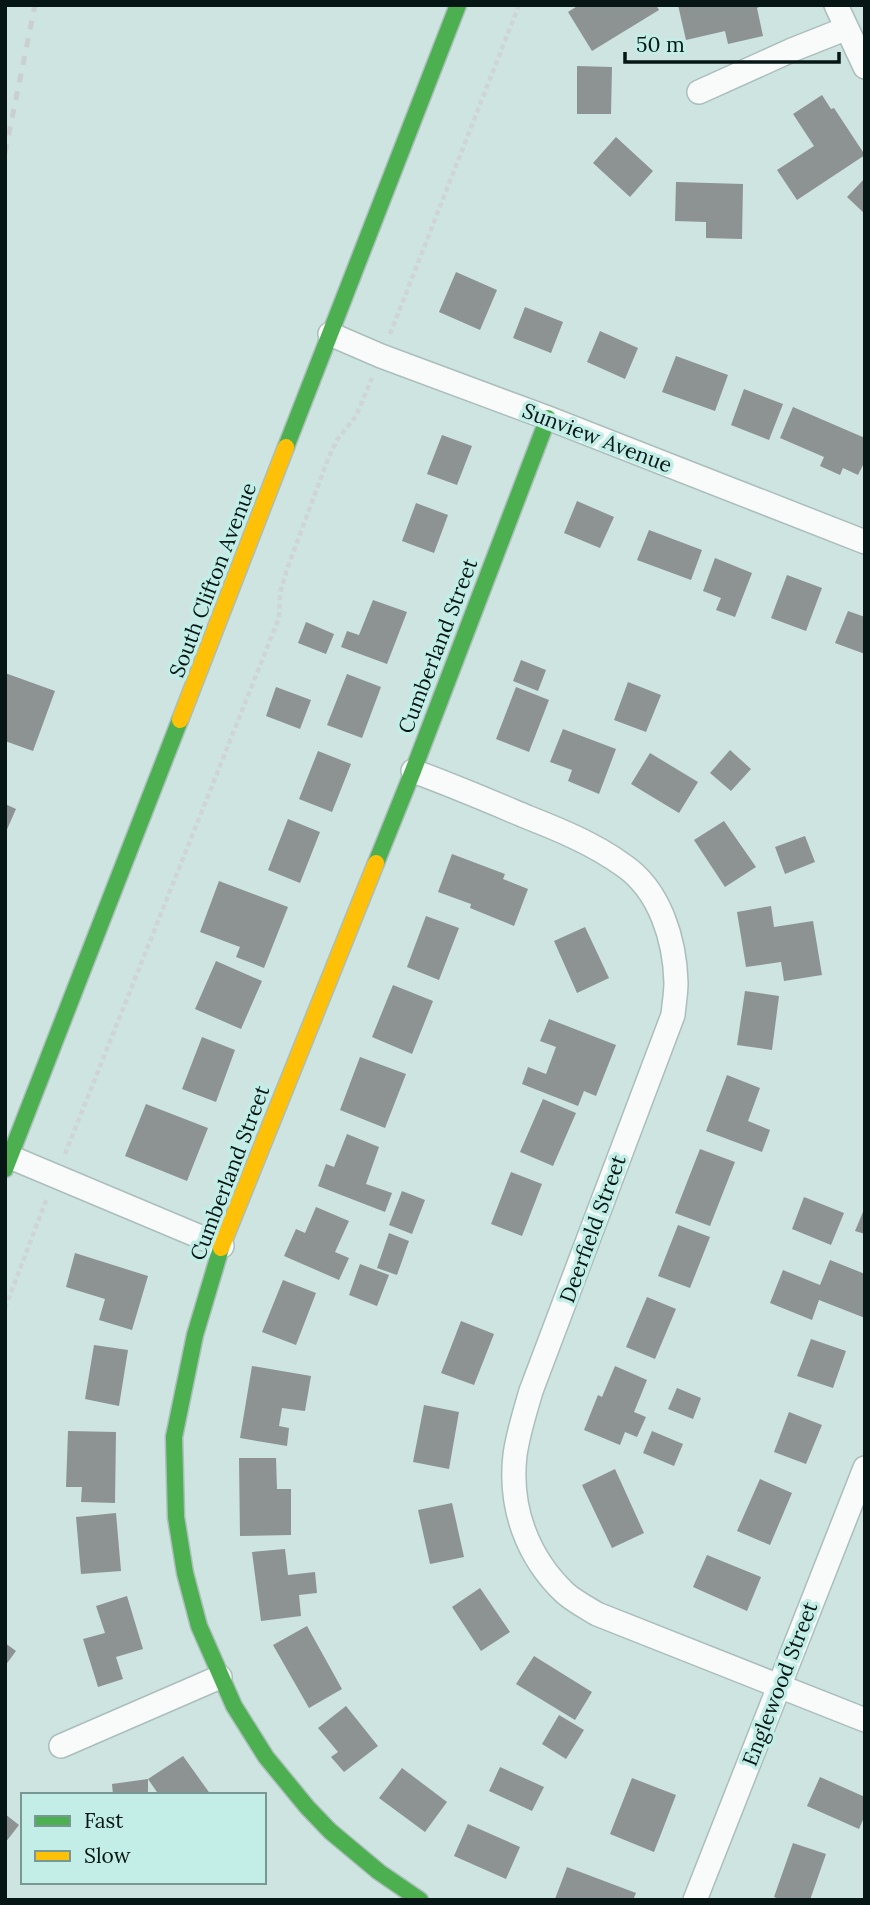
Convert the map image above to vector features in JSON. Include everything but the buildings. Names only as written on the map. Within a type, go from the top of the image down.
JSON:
[{"type":"street","name":"South Clifton Avenue","points":[[8,1163],[458,5]]},
{"type":"street","points":[[836,5],[865,67]]},
{"type":"street","points":[[699,92],[845,29]]},
{"type":"street","name":"Sunview Avenue","points":[[330,334],[865,542]]},
{"type":"street","name":"Cumberland Street","points":[[420,1900],[379,1872],[307,1807],[266,1757],[234,1706],[200,1626],[185,1573],[176,1517],[174,1437],[195,1335],[222,1246],[413,771],[548,418]]},
{"type":"street","name":"Deerfield Street","points":[[413,771],[562,831],[625,866],[643,884],[657,906],[668,931],[674,958],[676,986],[673,1015],[531,1391],[524,1416],[516,1454],[515,1477],[517,1507],[525,1537],[542,1569],[567,1595],[597,1614],[865,1720]]},
{"type":"street","points":[[8,1163],[56,1177],[222,1246]]},
{"type":"street","name":"Englewood Street","points":[[695,1900],[865,1468]]},
{"type":"street","points":[[61,1746],[220,1677]]},
{"type":"path","points":[[5,1308],[279,618],[280,593],[287,569],[328,459],[337,440],[356,416],[519,5]]},
{"type":"railway","points":[[5,153],[35,5]]},
{"type":"traffic: fast","points":[[286,447],[458,5]]},
{"type":"traffic: fast","points":[[376,863],[548,418]]},
{"type":"traffic: fast","points":[[5,1169],[180,720]]},
{"type":"traffic: fast","points":[[221,1248],[195,1335],[174,1437],[176,1517],[185,1573],[199,1626],[234,1706],[266,1757],[330,1831],[379,1872],[420,1900]]},
{"type":"traffic: slow","points":[[180,720],[286,447]]},
{"type":"traffic: slow","points":[[221,1248],[376,863]]}]
